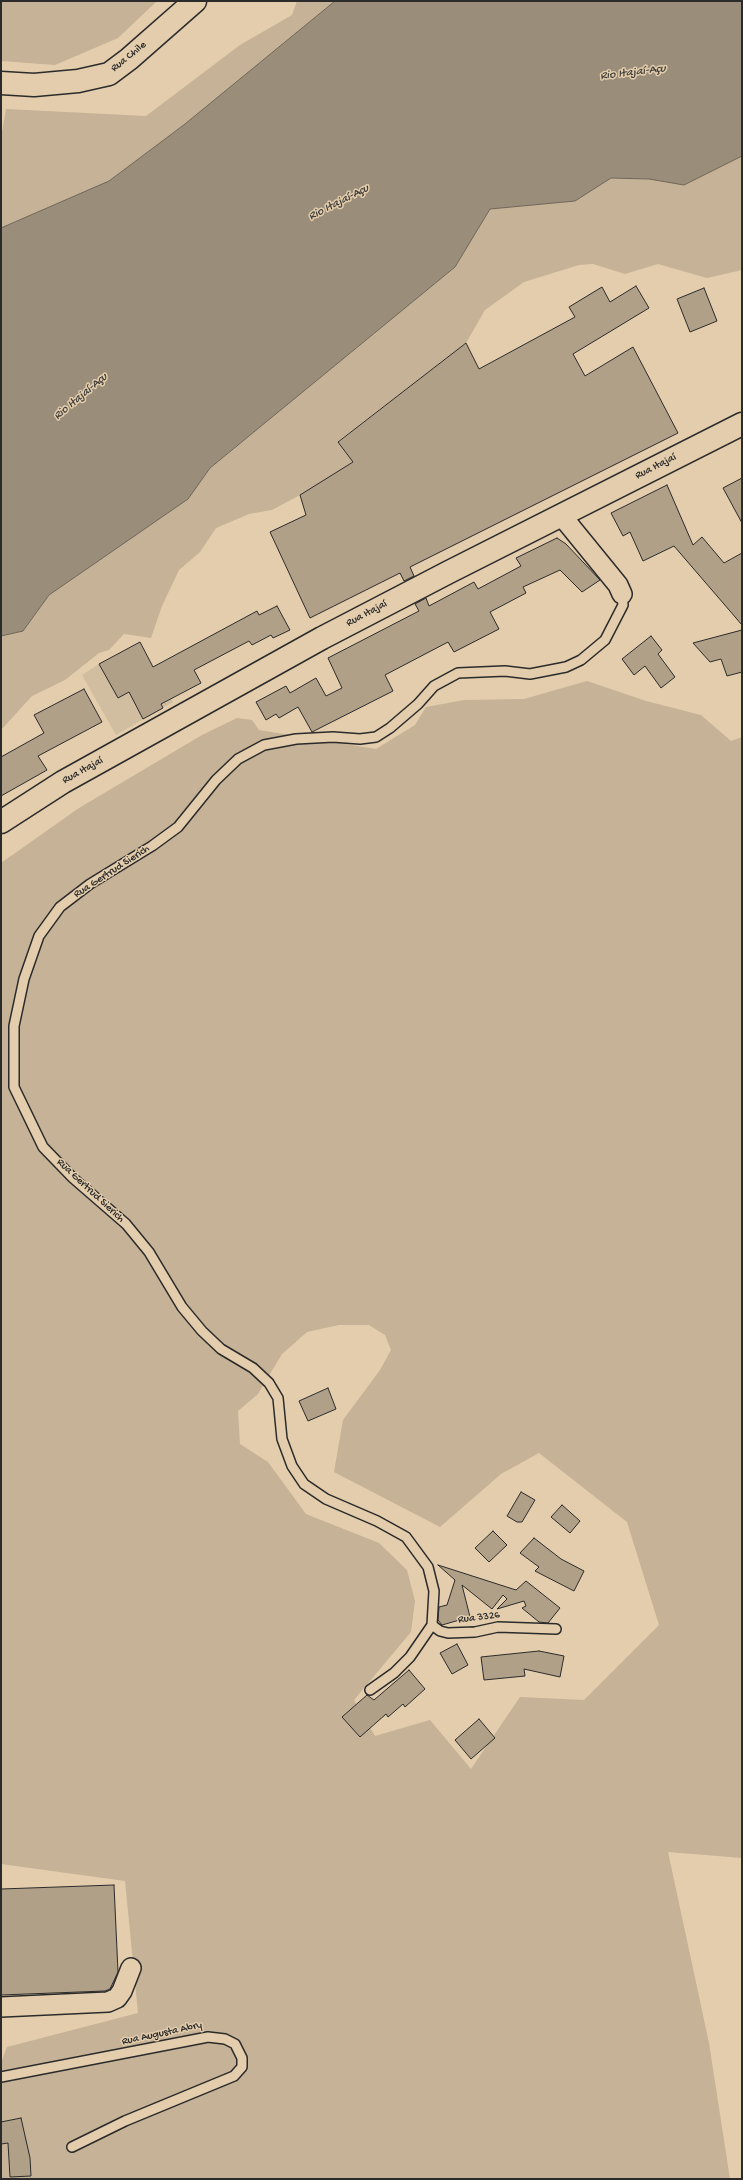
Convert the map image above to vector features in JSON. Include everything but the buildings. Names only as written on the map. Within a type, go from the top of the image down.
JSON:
[{"type":"main road","name":"Rua Chile","points":[[1,83],[34,85],[78,81],[109,74],[129,59],[195,1]]},
{"type":"main road","name":"Rua Itajaí","points":[[1,822],[63,782],[322,638],[742,424]]},
{"type":"street","name":"Rua Gertrud Sierich","points":[[561,515],[618,585],[622,594]]},
{"type":"street","points":[[1,2007],[108,2002],[117,1998],[122,1992],[131,1968]]},
{"type":"lane","name":"Rua Gertrud Sierich","points":[[432,1625],[434,1591],[428,1567],[406,1537],[377,1521],[326,1499],[304,1484],[292,1466],[282,1439],[278,1398],[269,1383],[253,1368],[222,1349],[202,1330],[182,1307],[149,1252],[126,1224],[73,1178],[43,1147],[14,1087],[14,1026],[24,979],[38,936],[60,907],[90,884],[152,846],[178,827],[216,780],[238,759],[264,745],[296,739],[333,737],[360,739],[376,736],[395,724],[418,704],[434,686],[458,673],[505,671],[530,674],[566,667],[594,651],[605,640],[623,605],[622,594]]},
{"type":"lane","name":"Rua 3326","points":[[432,1625],[440,1631],[448,1633],[475,1632],[498,1627],[556,1629]]},
{"type":"lane","points":[[370,1690],[394,1673],[410,1657],[432,1625]]},
{"type":"lane","name":"Rua Augusta Abry","points":[[1,2077],[208,2037],[225,2039],[235,2044],[242,2058],[242,2067],[234,2076],[125,2121],[72,2147]]},
{"type":"shaded area","points":[[1,1],[157,1],[118,38],[55,65],[1,61]]},
{"type":"shaded area","points":[[297,1],[335,1],[185,124],[109,181],[1,228],[1,138],[6,109],[146,116],[240,45],[292,15]]},
{"type":"shaded area","points":[[742,156],[742,270],[707,278],[658,264],[625,274],[593,264],[579,265],[524,282],[485,310],[466,343],[338,441],[353,462],[300,495],[272,510],[249,514],[216,528],[200,552],[179,570],[162,606],[151,638],[124,634],[109,650],[99,653],[65,680],[32,696],[1,730],[1,636],[23,631],[49,595],[187,499],[210,468],[455,267],[490,209],[575,201],[611,178],[649,179],[684,185]]},
{"type":"shaded area","points":[[99,664],[158,676],[173,702],[116,735],[82,675]]},
{"type":"shaded area","points":[[587,681],[646,701],[701,715],[731,741],[742,737],[742,1858],[668,1852],[709,2043],[730,2179],[1,2179],[1,2063],[7,2047],[138,2013],[125,1881],[1,1864],[1,863],[79,808],[202,735],[237,718],[252,720],[259,730],[376,749],[415,725],[426,707],[464,700],[524,699]],"holes":[[[339,1325],[369,1325],[385,1335],[391,1350],[380,1370],[343,1420],[334,1472],[440,1527],[501,1474],[539,1453],[627,1522],[659,1625],[584,1700],[520,1697],[471,1769],[430,1720],[375,1736],[354,1700],[411,1632],[415,1601],[407,1570],[379,1543],[306,1514],[268,1462],[240,1444],[238,1411],[258,1394],[282,1354],[307,1332]]]},
{"type":"water","name":"Rio Itajaí-Açu","points":[[335,1],[742,1],[742,156],[684,185],[649,179],[611,178],[575,201],[490,209],[455,267],[210,468],[188,499],[49,595],[23,631],[1,636],[1,228],[109,181],[185,124]]}]
